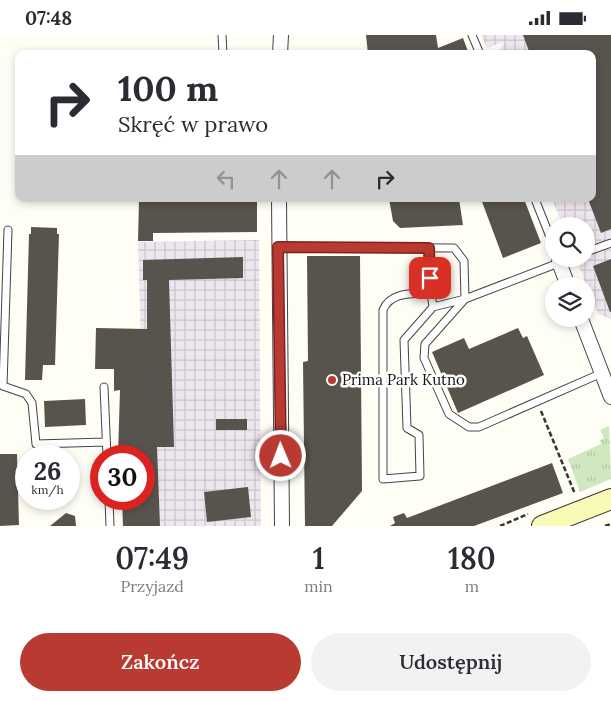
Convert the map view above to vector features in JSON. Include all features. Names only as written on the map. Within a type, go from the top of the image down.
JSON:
[{"type":"street","points":[[280,50],[281,35]]},
{"type":"street","points":[[278,202],[282,526]]},
{"type":"street","points":[[584,327],[611,397]]},
{"type":"street","points":[[542,526],[611,499]]},
{"type":"lane","points":[[222,35],[222,50]]},
{"type":"lane","points":[[472,35],[478,50]]},
{"type":"lane","points":[[536,202],[545,224]]},
{"type":"lane","points":[[8,230],[3,386],[26,394],[32,403],[36,444],[106,442]]},
{"type":"lane","points":[[595,249],[611,243]]},
{"type":"lane","points":[[278,247],[454,248],[464,261],[465,299],[425,344],[424,358],[449,414],[469,427],[479,427],[602,373]]},
{"type":"lane","points":[[429,248],[433,307]]},
{"type":"lane","points":[[431,293],[396,296],[386,302],[383,311],[383,479],[420,475],[419,435],[407,428],[404,340],[433,307],[465,299],[545,267]]},
{"type":"lane","points":[[104,387],[106,445]]},
{"type":"lane","points":[[109,510],[110,526]]},
{"type":"path","points":[[537,401],[576,495]]},
{"type":"path","points":[[605,526],[611,524]]},
{"type":"shaded area","points":[[481,35],[611,35],[611,319],[598,314],[595,306],[595,277],[583,277],[579,267],[595,267],[595,217],[559,217],[553,202],[596,202],[596,50],[500,50],[504,42],[487,48]]},
{"type":"shaded area","points":[[259,240],[261,526],[139,526],[139,510],[155,510],[155,445],[144,445],[138,242]]},
{"type":"green space","points":[[609,426],[611,479],[580,492],[568,459],[601,444],[600,440],[604,438],[600,430]]},
{"type":"building","points":[[366,35],[436,35],[438,48],[463,38],[468,50],[368,50]]},
{"type":"building","points":[[523,35],[611,35],[611,229],[601,233],[589,202],[596,202],[596,50],[529,50]]},
{"type":"building","points":[[139,202],[257,202],[257,232],[153,233],[153,241],[138,241]]},
{"type":"building","points":[[390,202],[459,202],[463,225],[400,228],[393,221]]},
{"type":"building","points":[[482,202],[525,202],[541,243],[503,258]]},
{"type":"building","points":[[31,227],[57,228],[57,234],[59,234],[55,365],[43,365],[42,380],[25,380],[29,234],[31,234]]},
{"type":"building","name":"Prima Park Kutno","points":[[307,256],[360,256],[362,491],[332,526],[305,526],[303,362],[308,361]]},
{"type":"building","points":[[243,257],[243,278],[169,280],[174,447],[157,447],[160,526],[123,526],[122,510],[155,510],[155,445],[118,445],[120,390],[114,391],[114,369],[95,369],[96,328],[147,329],[147,280],[143,280],[143,260]]},
{"type":"building","points":[[611,259],[611,312],[593,267]]},
{"type":"building","points":[[518,328],[523,338],[527,336],[544,375],[458,413],[432,352],[464,338],[469,349]]},
{"type":"building","points":[[85,399],[86,425],[45,427],[44,401]]},
{"type":"building","points":[[216,419],[247,419],[247,430],[216,430]]},
{"type":"building","points":[[0,454],[15,454],[15,510],[19,510],[19,525],[0,526]]},
{"type":"building","points":[[552,463],[563,493],[474,526],[390,526],[395,523],[393,517],[404,513],[407,518]]},
{"type":"building","points":[[248,487],[251,517],[207,522],[204,492]]},
{"type":"building","points":[[66,513],[75,516],[76,526],[50,526]]},
{"type":"place","name":"Prima Park Kutno","points":[[332,380]]},
{"type":"route","points":[[281,456],[278,247],[429,248],[430,278]]}]
